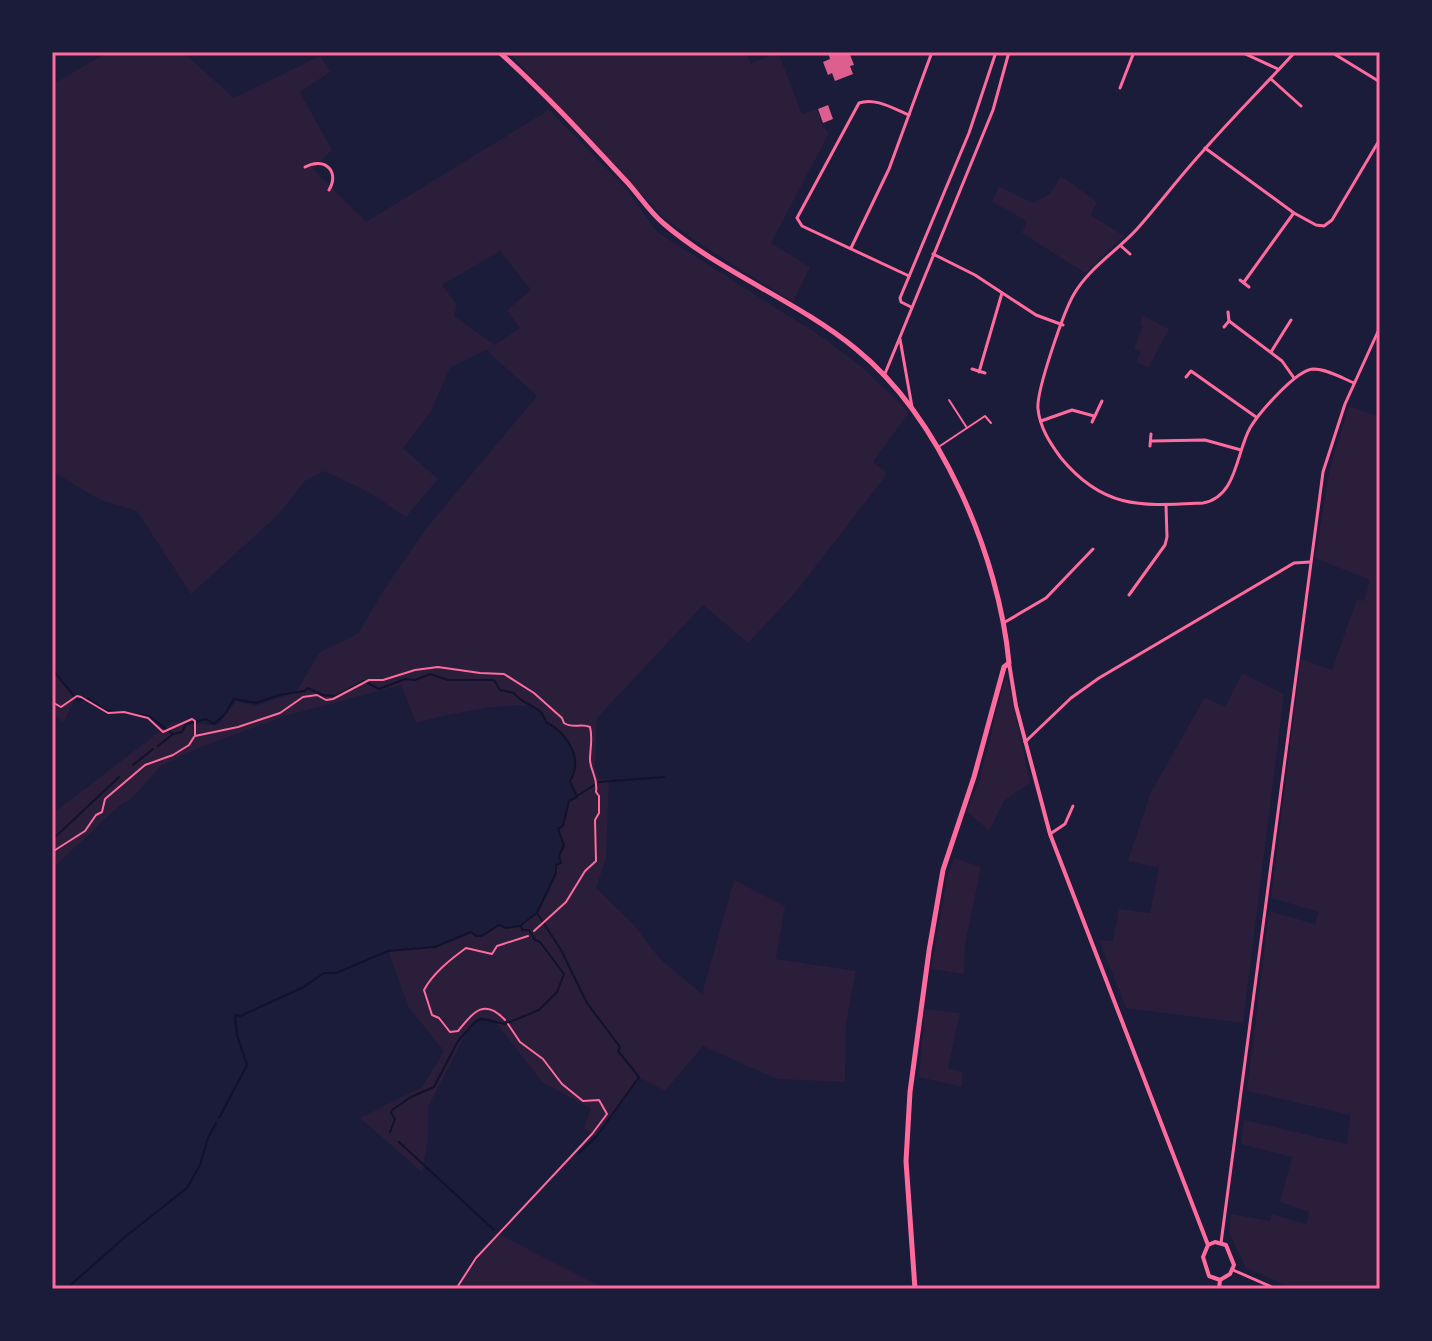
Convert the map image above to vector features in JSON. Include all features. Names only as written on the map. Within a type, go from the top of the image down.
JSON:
[{"type":"main road","points":[[499,52],[609,163],[661,221],[737,274],[832,332],[856,349],[884,376],[913,409],[936,448],[985,548],[1005,622],[1009,663],[1002,675],[977,768],[943,870],[929,951],[910,1092],[906,1161],[915,1289]]},
{"type":"street","points":[[851,249],[883,184],[932,52]]},
{"type":"street","points":[[911,307],[900,298],[969,133],[996,52]]},
{"type":"street","points":[[884,376],[997,99],[1009,52]]},
{"type":"street","points":[[1120,88],[1134,52]]},
{"type":"street","points":[[1241,52],[1279,70]]},
{"type":"street","points":[[1295,52],[1205,148],[1138,228],[1078,288],[1070,301],[1038,398],[1040,421],[1051,444],[1068,465],[1100,494],[1129,504],[1214,501],[1228,487],[1250,428],[1294,378],[1306,370],[1317,370],[1354,383]]},
{"type":"street","points":[[1331,52],[1380,82]]},
{"type":"street","points":[[1271,78],[1299,104],[1292,109]]},
{"type":"street","points":[[909,115],[868,100],[859,103],[798,214],[802,226],[909,276]]},
{"type":"street","points":[[1205,148],[1294,213],[1324,226],[1332,220],[1380,139]]},
{"type":"street","points":[[305,167],[319,162],[325,165],[332,174],[333,183],[329,190]]},
{"type":"street","points":[[1249,287],[1242,281],[1294,213]]},
{"type":"street","points":[[1120,244],[1130,254]]},
{"type":"street","points":[[932,254],[975,275],[1036,315],[1063,325]]},
{"type":"street","points":[[979,372],[1002,293]]},
{"type":"street","points":[[1224,327],[1229,321],[1228,312]]},
{"type":"street","points":[[1271,352],[1291,320]]},
{"type":"street","points":[[1229,321],[1271,352],[1294,378]]},
{"type":"street","points":[[1221,1243],[1310,562],[1329,448],[1354,383],[1378,338],[1380,327]]},
{"type":"street","points":[[899,336],[913,409]]},
{"type":"street","points":[[972,369],[985,373]]},
{"type":"street","points":[[1186,377],[1191,371],[1258,418]]},
{"type":"street","points":[[1092,422],[1102,401]]},
{"type":"street","points":[[1040,421],[1072,410],[1094,416]]},
{"type":"street","points":[[1151,434],[1151,444],[1205,440],[1241,450]]},
{"type":"street","points":[[1129,595],[1165,545],[1166,505]]},
{"type":"street","points":[[1005,622],[1046,598],[1093,549]]},
{"type":"street","points":[[1025,742],[1071,698],[1099,678],[1294,563],[1310,562]]},
{"type":"street","points":[[1130,581],[1137,586]]},
{"type":"street","points":[[1009,663],[1025,742],[1050,834],[1208,1245]]},
{"type":"street","points":[[1050,834],[1065,824],[1073,806]]},
{"type":"street","points":[[1220,1280],[1209,1276],[1203,1251],[1208,1245],[1221,1243]]},
{"type":"street","points":[[1221,1243],[1230,1251],[1233,1270]]},
{"type":"street","points":[[1219,1289],[1220,1280],[1233,1270]]},
{"type":"street","points":[[1233,1270],[1276,1289]]},
{"type":"lane","points":[[949,400],[967,428]]},
{"type":"lane","points":[[936,448],[985,416],[991,423]]},
{"type":"path","points":[[195,736],[227,730],[280,713],[303,697],[317,695],[326,700],[333,699],[367,681],[383,680],[415,670],[438,667],[504,674],[534,693],[570,727],[590,727],[590,764],[597,781],[596,861],[585,871],[566,902],[534,931]]},
{"type":"path","points":[[52,702],[61,707],[77,696],[108,713],[124,712],[148,718],[163,732],[188,719],[195,723],[195,736],[189,745],[173,755],[145,765],[105,799],[102,812],[96,815],[85,831],[52,852]]},
{"type":"path","points":[[456,1289],[476,1258],[607,1114],[599,1100],[583,1101],[562,1084],[543,1059],[520,1042],[507,1022],[495,1011],[472,1012],[458,1031],[450,1032],[439,1018],[432,1015],[424,990],[452,957],[466,948],[489,954],[497,946],[528,936]]},
{"type":"shaded area","points":[[108,52],[183,52],[234,98],[320,56],[330,72],[300,92],[332,150],[313,169],[366,222],[549,110],[624,186],[657,232],[825,339],[862,367],[909,412],[873,462],[886,472],[884,478],[795,593],[748,643],[703,605],[597,718],[595,769],[599,779],[609,779],[606,858],[596,888],[634,925],[659,958],[702,994],[734,880],[785,906],[776,959],[856,971],[846,1024],[845,1082],[777,1079],[703,1046],[665,1091],[639,1077],[596,1137],[584,1128],[591,1109],[542,1082],[494,1020],[480,1017],[465,1036],[428,1107],[428,1139],[422,1172],[360,1118],[422,1087],[444,1051],[409,1008],[388,951],[435,947],[471,932],[482,936],[499,925],[506,928],[521,925],[532,918],[547,895],[556,865],[561,862],[559,856],[564,845],[558,829],[564,826],[569,801],[576,797],[570,781],[575,764],[567,739],[546,722],[536,708],[496,707],[416,723],[401,685],[285,716],[198,748],[161,766],[134,796],[118,807],[52,869],[52,814],[172,722],[219,724],[236,701],[256,706],[296,692],[320,652],[359,633],[381,594],[425,530],[537,396],[486,350],[450,368],[430,413],[403,448],[438,479],[406,517],[370,493],[325,471],[305,481],[278,515],[191,594],[137,511],[100,500],[52,471],[52,85]],"holes":[[[500,251],[531,290],[507,310],[520,328],[495,345],[454,316],[457,305],[442,285]]]},
{"type":"shaded area","points":[[508,52],[745,52],[751,64],[778,52],[802,114],[817,109],[822,125],[829,133],[771,243],[810,267],[793,302],[664,218]]},
{"type":"shaded area","points":[[1061,176],[1097,202],[1091,215],[1124,236],[1085,273],[1022,233],[1027,221],[992,202],[999,186],[1033,203],[1050,194]]},
{"type":"shaded area","points":[[1142,315],[1169,329],[1148,368],[1136,362],[1141,352],[1134,348],[1143,326],[1140,325]]},
{"type":"shaded area","points":[[1349,406],[1380,417],[1380,1289],[1295,1289],[1246,1268],[1229,1233],[1231,1214],[1270,1221],[1272,1214],[1306,1224],[1309,1212],[1280,1202],[1292,1157],[1241,1144],[1244,1120],[1347,1144],[1350,1115],[1247,1091],[1269,911],[1315,924],[1319,912],[1271,898],[1301,659],[1332,670],[1357,599],[1364,601],[1370,580],[1315,558],[1329,472]]},
{"type":"shaded area","points":[[52,668],[75,699],[63,723],[52,711]]},
{"type":"shaded area","points":[[1242,673],[1284,694],[1243,1023],[1126,1008],[1099,940],[1113,941],[1119,909],[1150,913],[1159,868],[1128,861],[1151,792],[1205,697],[1225,707]]},
{"type":"shaded area","points":[[1005,679],[1008,681],[1030,783],[1004,801],[989,831],[967,811],[980,778]]},
{"type":"shaded area","points":[[954,858],[981,867],[965,945],[964,974],[931,969],[947,878]]},
{"type":"shaded area","points":[[925,1009],[960,1013],[948,1068],[962,1072],[962,1087],[919,1077]]},
{"type":"shaded area","points":[[497,1233],[605,1289],[456,1289]]},
{"type":"building","points":[[828,52],[841,52],[842,55],[849,52],[854,65],[850,66],[853,74],[835,81],[832,73],[828,75],[823,62],[830,59]]},
{"type":"building","points":[[828,105],[833,119],[823,123],[818,109]]},
{"type":"waterway","points":[[52,669],[77,700],[89,699],[105,710],[149,716],[173,734]]},
{"type":"waterway","points":[[158,746],[173,734],[182,732],[186,724],[206,719],[214,724],[234,699],[256,703],[307,688],[323,695],[336,696],[364,681],[379,689],[430,674],[448,680],[494,680],[500,690],[514,693],[540,712],[546,722],[567,739],[574,755],[574,772],[570,781],[577,797],[569,801],[563,826],[558,829],[564,845],[559,856],[561,863],[556,865],[556,873],[537,913],[521,925],[522,930],[529,930],[540,942],[564,974],[557,992],[539,1010],[505,1024],[482,1019],[476,1021],[458,1041],[434,1087],[392,1110],[395,1119],[390,1132]]},
{"type":"waterway","points":[[133,765],[153,749]]},
{"type":"waterway","points":[[52,840],[119,777]]},
{"type":"waterway","points":[[577,796],[599,782],[664,777]]},
{"type":"waterway","points":[[537,913],[561,950],[587,1003],[639,1077],[596,1137],[579,1153]]},
{"type":"waterway","points":[[219,1118],[247,1065],[237,1035],[235,1015],[240,1016],[302,988],[324,973],[336,973],[388,951],[435,947],[471,932],[482,936],[499,925],[506,928],[520,926]]},
{"type":"waterway","points":[[66,1289],[187,1188],[200,1165],[216,1123]]},
{"type":"waterway","points":[[399,1142],[494,1230]]}]
